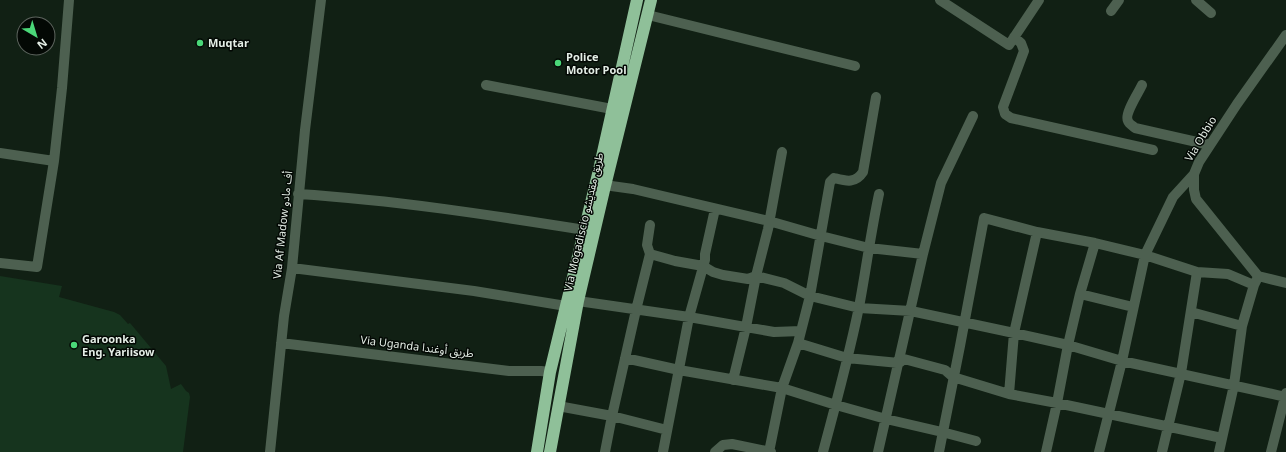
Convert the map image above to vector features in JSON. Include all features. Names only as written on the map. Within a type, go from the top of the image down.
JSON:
[{"type":"highway","name":"Via Mogadiscio طريق مقديشو","points":[[550,452],[600,185],[612,109],[637,0]]},
{"type":"highway","name":"Via Mogadiscio طريق مقديشو","points":[[537,452],[550,372],[585,230],[636,64],[651,0]]},
{"type":"highway","points":[[623,61],[636,64]]},
{"type":"street","points":[[0,263],[37,267],[54,161],[69,0]]},
{"type":"street","name":"Via Af Madow أف مادو","points":[[270,452],[284,316],[292,268],[298,194],[321,0]]},
{"type":"street","points":[[940,0],[1009,45],[1039,0]]},
{"type":"street","points":[[1111,11],[1119,0]]},
{"type":"street","points":[[1196,0],[1211,13]]},
{"type":"street","points":[[648,15],[855,66]]},
{"type":"street","name":"Via Obbio","points":[[1256,280],[1196,199],[1194,190],[1194,174],[1199,162],[1268,59],[1286,35]]},
{"type":"street","points":[[1014,37],[1021,43],[1024,51],[1003,108],[1006,114],[1011,118],[1153,150]]},
{"type":"street","points":[[486,85],[612,109]]},
{"type":"street","points":[[1142,85],[1128,113],[1127,118],[1130,124],[1135,128],[1210,146]]},
{"type":"street","points":[[715,452],[723,444],[732,444],[769,452],[782,388],[798,343],[810,296],[830,182],[834,178],[852,181],[859,178],[863,172],[876,97]]},
{"type":"street","points":[[878,452],[923,254],[941,183],[973,116]]},
{"type":"street","points":[[733,380],[774,200],[782,152]]},
{"type":"street","points":[[0,153],[54,161]]},
{"type":"street","points":[[1099,452],[1122,361],[1145,255],[1173,197],[1194,174]]},
{"type":"street","points":[[600,185],[633,189],[715,209],[769,220],[821,236],[869,248],[923,254]]},
{"type":"street","points":[[298,194],[348,197],[585,230]]},
{"type":"street","points":[[823,452],[836,405],[859,308],[878,194]]},
{"type":"street","points":[[663,452],[689,317],[703,266],[715,209]]},
{"type":"street","points":[[939,452],[984,218],[1037,232],[1095,243],[1145,255],[1197,272],[1228,274],[1256,280],[1286,283]]},
{"type":"street","points":[[605,452],[625,358],[650,254],[647,245],[650,225]]},
{"type":"street","points":[[1009,394],[1014,333],[1037,232]]},
{"type":"street","points":[[1046,452],[1068,345],[1080,294],[1095,243]]},
{"type":"street","points":[[650,254],[675,261],[703,266],[713,272],[723,275],[748,279],[756,276],[784,283],[810,296],[859,308],[911,312],[1014,333],[1068,345],[1122,361],[1286,396],[1270,452]]},
{"type":"street","points":[[292,268],[474,291],[566,306]]},
{"type":"street","points":[[1162,452],[1167,427],[1182,373],[1197,272]]},
{"type":"street","points":[[1219,452],[1234,385],[1242,326],[1256,280]]},
{"type":"street","points":[[1080,294],[1133,307]]},
{"type":"street","points":[[578,302],[689,317],[774,332],[801,331]]},
{"type":"street","points":[[1191,312],[1242,326]]},
{"type":"street","name":"Via Uganda طريق أوغندا","points":[[281,343],[509,371],[550,372]]},
{"type":"street","points":[[798,343],[847,358],[899,363],[904,359],[945,370],[953,377],[1009,394],[1222,438]]},
{"type":"street","points":[[625,358],[678,370],[782,388],[886,419],[976,441]]},
{"type":"street","points":[[558,406],[612,416],[667,430]]},
{"type":"green space","name":"Garoonka Eng. Yariisow","points":[[0,276],[62,286],[59,297],[114,312],[120,315],[128,324],[130,323],[166,366],[171,389],[181,384],[189,393],[190,397],[183,452],[0,452]]},
{"type":"place","name":"Muqtar","points":[[200,43]]},
{"type":"place","name":"Police Motor Pool","points":[[558,63]]},
{"type":"place","name":"Garoonka Eng. Yariisow","points":[[74,345]]}]
